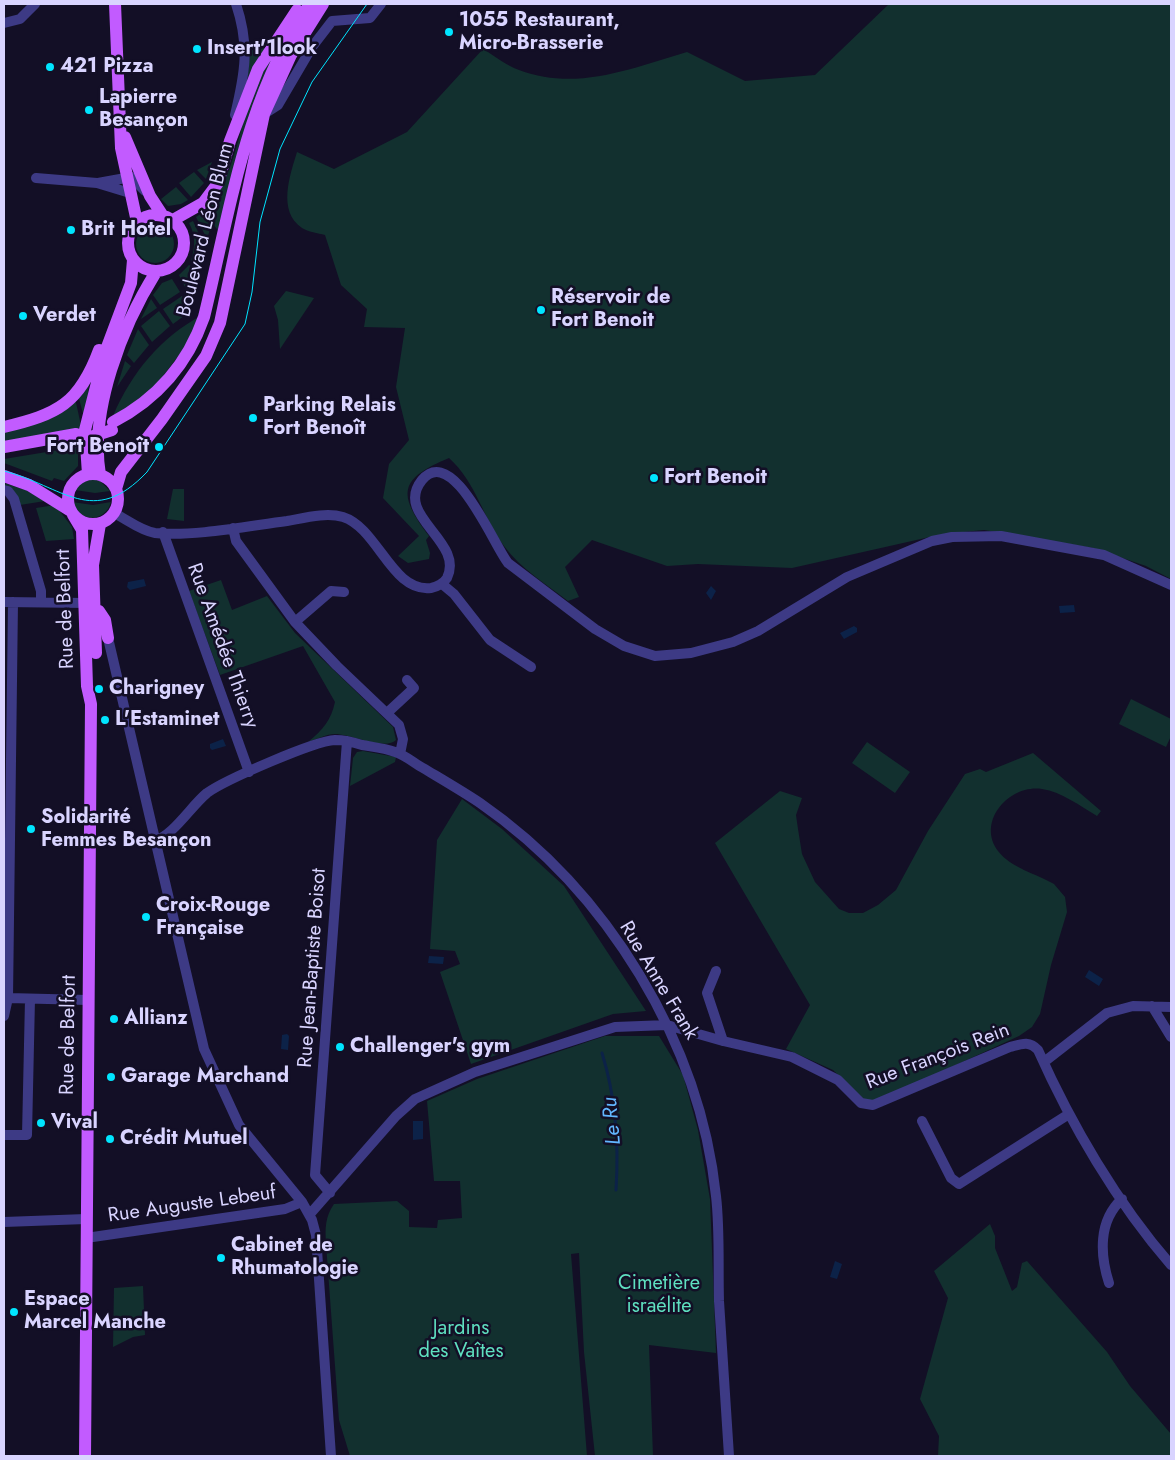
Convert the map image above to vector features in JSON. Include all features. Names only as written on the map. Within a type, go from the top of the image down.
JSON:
[{"type":"main road","points":[[115,4],[122,128],[121,148],[137,222]]},
{"type":"main road","points":[[122,128],[150,196],[168,218],[183,234],[184,250],[171,268],[156,272],[147,271],[133,260],[129,253],[128,236],[137,222],[145,217],[168,218],[203,203],[218,183],[230,141],[258,68],[278,34],[301,4]]},
{"type":"main road","name":"Boulevard Léon Blum","points":[[113,426],[165,384],[187,356],[197,337],[204,317],[255,112],[281,51],[310,4]]},
{"type":"main road","points":[[116,488],[121,472],[162,419],[206,356],[220,323],[264,114],[291,55],[323,4]]},
{"type":"main road","name":"Boulevard Léon Blum","points":[[113,426],[132,420],[170,387],[192,360],[210,322],[241,194],[264,114]]},
{"type":"main road","points":[[4,427],[43,417],[76,395],[96,358],[106,333],[131,283],[133,260]]},
{"type":"main road","points":[[94,474],[101,413],[107,386],[130,322],[156,272]]},
{"type":"main road","points":[[94,474],[85,430],[104,355],[125,296]]},
{"type":"main road","points":[[4,454],[76,438],[113,426]]},
{"type":"main road","points":[[4,447],[76,438]]},
{"type":"main road","points":[[4,476],[29,484],[71,512],[85,524],[100,524],[114,513],[118,496],[116,488],[107,478],[94,474],[75,480],[70,486],[67,503],[71,512]]},
{"type":"main road","name":"Rue de Belfort","points":[[71,512],[82,530],[91,607],[91,605],[91,632],[102,638],[95,696],[91,704]]},
{"type":"main road","name":"Rue de Belfort","points":[[84,1456],[91,704],[88,686],[93,565],[100,524]]},
{"type":"street","points":[[4,24],[20,19],[35,4]]},
{"type":"street","points":[[230,141],[244,78],[245,56],[244,28],[236,4]]},
{"type":"street","points":[[264,114],[278,105],[312,48],[332,21],[370,18],[381,4]]},
{"type":"street","points":[[98,183],[126,177],[136,180],[150,196]]},
{"type":"street","points":[[36,178],[98,183],[130,193]]},
{"type":"street","points":[[114,513],[150,531],[163,532],[233,528],[309,517],[341,516],[366,532],[396,572],[406,581],[432,588],[442,584],[447,577],[450,558],[418,513],[416,503],[418,486],[423,479],[429,475],[440,473],[450,476],[466,491],[499,551],[518,572],[595,629],[624,646],[655,656],[691,653],[733,642],[758,631],[847,577],[932,541],[952,537],[1001,536],[1104,555],[1171,585]]},
{"type":"street","points":[[4,490],[8,491],[14,500],[41,591],[41,602]]},
{"type":"street","points":[[154,841],[166,835],[190,808],[210,792],[249,772],[319,744],[333,740],[347,741],[400,754],[403,739],[399,725],[337,666],[295,622],[236,542],[233,528]]},
{"type":"street","name":"Rue Amédée Thierry","points":[[163,532],[249,772]]},
{"type":"street","points":[[442,584],[454,594],[490,640],[530,667]]},
{"type":"street","points":[[295,622],[331,591],[344,592]]},
{"type":"street","points":[[4,1016],[8,998],[6,930],[8,602],[41,602],[91,607]]},
{"type":"street","points":[[102,638],[154,841],[204,1049],[239,1125],[302,1202],[310,1214],[316,1235],[331,1456]]},
{"type":"street","points":[[387,713],[414,688],[407,680]]},
{"type":"street","name":"Rue Jean-Baptiste Boisot","points":[[330,1193],[315,1175],[347,741]]},
{"type":"street","name":"Rue Anne Frank","points":[[400,754],[466,794],[529,839],[576,888],[620,945],[667,1025],[683,1059],[700,1111],[716,1196],[719,1300],[728,1456]]},
{"type":"street","points":[[716,971],[707,993],[723,1041]]},
{"type":"street","points":[[8,998],[88,1000]]},
{"type":"street","points":[[4,1135],[27,1135],[30,999]]},
{"type":"street","points":[[1152,1006],[1171,1037]]},
{"type":"street","points":[[1171,1007],[1122,1008],[1107,1013],[1044,1062],[1070,1114],[1122,1199],[1171,1265]]},
{"type":"street","name":"Rue François Rein","points":[[310,1214],[396,1116],[427,1092],[475,1072],[615,1027],[667,1025],[799,1060],[838,1080],[861,1103],[872,1105],[1025,1042],[1033,1044],[1044,1062]]},
{"type":"street","points":[[922,1121],[952,1178],[955,1183],[959,1184],[1070,1114]]},
{"type":"street","points":[[1109,1283],[1104,1262],[1103,1237],[1111,1210],[1122,1199]]},
{"type":"street","name":"Rue Auguste Lebeuf","points":[[86,1238],[285,1209],[302,1202]]},
{"type":"street","points":[[4,1222],[86,1219]]},
{"type":"green space","points":[[889,4],[1171,4],[1171,579],[1146,566],[1093,548],[984,530],[943,534],[792,568],[698,564],[667,566],[592,540],[565,567],[579,597],[568,601],[534,576],[504,546],[490,524],[473,489],[449,458],[420,473],[412,481],[408,489],[408,498],[412,509],[429,536],[426,540],[430,553],[429,559],[408,563],[398,556],[419,536],[383,498],[389,464],[409,440],[396,387],[405,328],[364,327],[367,309],[341,285],[325,235],[304,229],[294,221],[288,203],[288,192],[291,171],[297,152],[334,169],[407,132],[483,49],[519,70],[562,79],[583,78],[625,71],[687,52],[745,81],[815,75]]},
{"type":"green space","points":[[290,29],[221,234],[212,223],[207,239],[196,217],[210,205],[221,188],[236,148],[255,84],[266,61]]},
{"type":"green space","points":[[266,46],[247,85],[250,50],[259,50]]},
{"type":"green space","points":[[212,162],[206,179],[197,170]]},
{"type":"green space","points":[[194,172],[204,183],[191,197],[179,183]]},
{"type":"green space","points":[[176,187],[188,200],[181,204],[168,206],[161,199]]},
{"type":"green space","points":[[193,221],[204,245],[197,265],[191,261],[194,242],[193,232],[189,223]]},
{"type":"green space","points":[[155,225],[169,230],[174,244],[169,258],[155,263],[141,258],[136,244],[141,230]]},
{"type":"green space","points":[[189,265],[197,269],[191,286],[186,289],[179,275]]},
{"type":"green space","points":[[172,279],[180,292],[160,305],[153,295],[162,283]]},
{"type":"green space","points":[[286,291],[314,298],[280,349],[278,320],[274,306]]},
{"type":"green space","points":[[182,296],[192,310],[173,324],[163,309]]},
{"type":"green space","points":[[151,299],[157,308],[141,319]]},
{"type":"green space","points":[[159,311],[170,326],[152,342],[141,326]]},
{"type":"green space","points":[[202,315],[195,334],[150,393],[113,416],[138,371],[160,345]]},
{"type":"green space","points":[[138,329],[149,345],[134,363],[127,355]]},
{"type":"green space","points":[[125,361],[131,366],[117,387]]},
{"type":"green space","points":[[89,384],[85,421],[78,395]]},
{"type":"green space","points":[[75,398],[82,430],[4,445],[4,431]]},
{"type":"green space","points":[[78,448],[78,466],[64,481],[54,478],[52,481],[4,463],[4,459]]},
{"type":"green space","points":[[91,479],[100,481],[110,491],[95,493],[75,490],[79,484]]},
{"type":"green space","points":[[4,483],[26,490],[45,501],[20,505],[4,486]]},
{"type":"green space","points":[[173,489],[184,489],[184,521],[167,519]]},
{"type":"green space","points":[[72,502],[93,505],[111,502],[103,514],[92,518],[80,514]]},
{"type":"green space","points":[[55,505],[72,527],[74,539],[46,541],[36,508]]},
{"type":"green space","points":[[221,580],[232,610],[267,596],[295,633],[393,727],[396,740],[384,744],[335,734],[308,742],[326,724],[335,702],[303,646],[220,675],[189,591]]},
{"type":"green space","points":[[1131,699],[1171,719],[1171,736],[1166,747],[1119,724]]},
{"type":"green space","points":[[867,742],[910,772],[895,793],[852,763]]},
{"type":"green space","points":[[363,751],[396,757],[395,762],[350,786],[353,758],[357,752]]},
{"type":"green space","points":[[1033,753],[1101,811],[1097,816],[1057,793],[1042,789],[1030,789],[1019,792],[1008,799],[994,817],[991,828],[992,840],[1003,857],[1054,884],[1065,897],[1067,912],[1051,965],[1040,1014],[1032,1027],[1019,1036],[869,1105],[833,1070],[786,1049],[810,1005],[715,843],[780,791],[802,798],[796,815],[798,829],[802,854],[815,882],[839,909],[849,913],[863,913],[878,905],[896,890],[928,831],[965,774],[980,769],[986,772]]},
{"type":"green space","points":[[462,799],[502,829],[564,886],[646,1011],[613,1014],[471,1064],[440,972],[460,964],[455,951],[430,949],[437,840]]},
{"type":"green space","name":"Jardins des Vaîtes","points":[[605,1036],[659,1036],[683,1075],[698,1130],[710,1199],[716,1353],[649,1345],[653,1456],[595,1456],[584,1352],[579,1253],[571,1254],[587,1456],[350,1456],[339,1420],[326,1238],[326,1223],[334,1204],[397,1201],[409,1211],[409,1227],[437,1228],[438,1220],[462,1218],[460,1181],[434,1181],[427,1101],[477,1079]]},
{"type":"green space","points":[[990,1224],[995,1236],[995,1248],[1012,1291],[1017,1287],[1022,1263],[1027,1261],[1107,1352],[1130,1386],[1171,1434],[1171,1456],[938,1456],[939,1436],[920,1399],[948,1298],[934,1271]]},
{"type":"green space","points":[[143,1286],[145,1335],[133,1337],[113,1347],[114,1288]]},
{"type":"water","points":[[144,579],[146,586],[130,590],[127,587],[128,582]]},
{"type":"water","points":[[711,586],[716,591],[711,600],[706,593]]},
{"type":"water","points":[[1074,605],[1075,612],[1060,613],[1059,606]]},
{"type":"water","points":[[854,626],[857,628],[857,632],[844,639],[840,633]]},
{"type":"water","points":[[223,739],[226,746],[212,750],[210,748],[210,744]]},
{"type":"water","points":[[429,956],[444,957],[443,964],[428,963]]},
{"type":"water","points":[[1089,970],[1103,979],[1099,986],[1085,977]]},
{"type":"water","points":[[287,1034],[289,1036],[288,1050],[281,1049],[282,1035]]},
{"type":"water","points":[[413,1121],[423,1121],[423,1139],[413,1140]]},
{"type":"water","points":[[835,1261],[842,1264],[837,1279],[830,1277]]},
{"type":"waterway","name":"Le Ru","points":[[602,1053],[611,1087],[615,1121],[617,1155],[616,1190]]},
{"type":"tram line","points":[[4,471],[61,493],[94,501],[110,498],[128,489],[147,472],[245,324],[252,292],[260,222],[280,149],[312,82],[367,4]]},
{"type":"place","name":"1055 Restaurant, Micro-Brasserie","points":[[449,32]]},
{"type":"place","name":"Insert'1look","points":[[197,49]]},
{"type":"place","name":"421 Pizza","points":[[50,67]]},
{"type":"place","name":"Lapierre Besançon","points":[[89,110]]},
{"type":"place","name":"Brit Hotel","points":[[71,230]]},
{"type":"place","name":"Réservoir de Fort Benoit","points":[[541,310]]},
{"type":"place","name":"Verdet","points":[[23,316]]},
{"type":"place","name":"Parking Relais Fort Benoît","points":[[253,418]]},
{"type":"place","name":"Fort Benoît","points":[[159,447]]},
{"type":"place","name":"Fort Benoit","points":[[654,478]]},
{"type":"place","name":"Charigney","points":[[99,689]]},
{"type":"place","name":"L'Estaminet","points":[[105,720]]},
{"type":"place","name":"Solidarité Femmes Besançon","points":[[31,829]]},
{"type":"place","name":"Croix-Rouge Française","points":[[146,917]]},
{"type":"place","name":"Allianz","points":[[114,1019]]},
{"type":"place","name":"Challenger's gym","points":[[340,1047]]},
{"type":"place","name":"Garage Marchand","points":[[111,1077]]},
{"type":"place","name":"Vival","points":[[41,1123]]},
{"type":"place","name":"Crédit Mutuel","points":[[110,1139]]},
{"type":"place","name":"Cabinet de Rhumatologie","points":[[221,1258]]},
{"type":"place","name":"Espace Marcel Manche","points":[[14,1312]]},
{"type":"park label","name":"Cimetière israélite","points":[[659,1296]]}]
